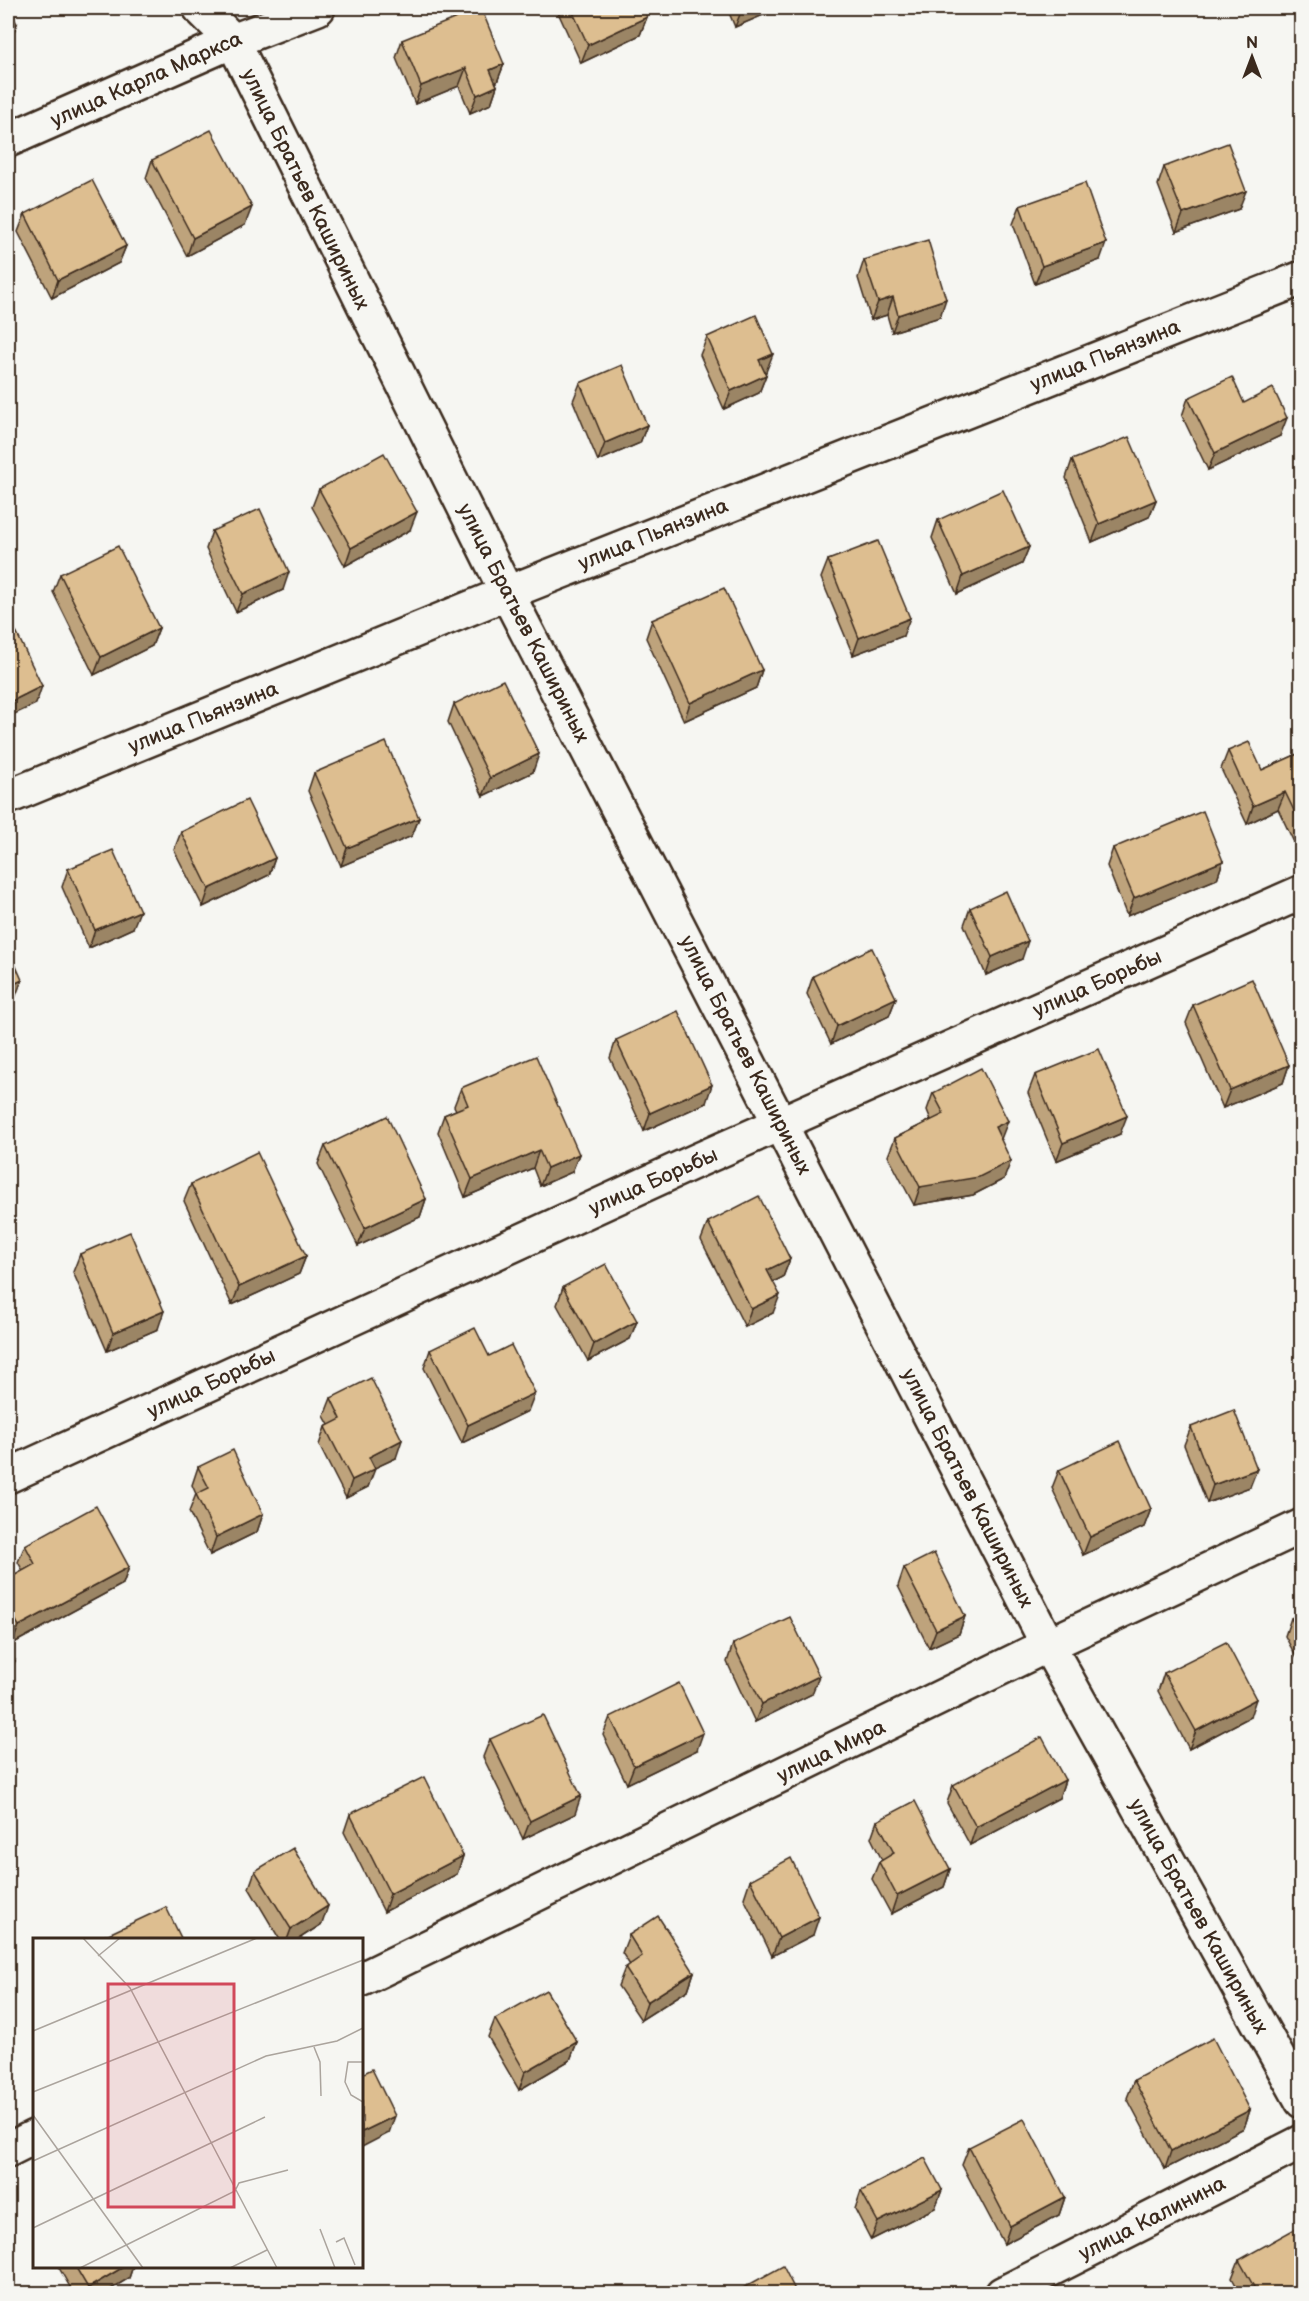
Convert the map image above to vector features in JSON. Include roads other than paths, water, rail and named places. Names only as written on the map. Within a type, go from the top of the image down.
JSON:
[{"type":"street","name":"улица Братьев Кашириных","points":[[200,8],[233,40],[507,592],[782,1123],[1048,1645],[1302,2101]]},
{"type":"street","name":"улица Карла Маркса","points":[[8,140],[233,40],[318,8]]},
{"type":"street","name":"улица Пьянзина","points":[[8,797],[507,592],[1302,278]]},
{"type":"street","name":"улица Борьбы","points":[[8,1476],[782,1123],[1302,892]]},
{"type":"street","name":"улица Мира","points":[[363,1979],[1048,1645],[1302,1526]]},
{"type":"street","points":[[8,2151],[33,2138]]},
{"type":"street","name":"улица Калинина","points":[[1002,2294],[1302,2142]]}]
